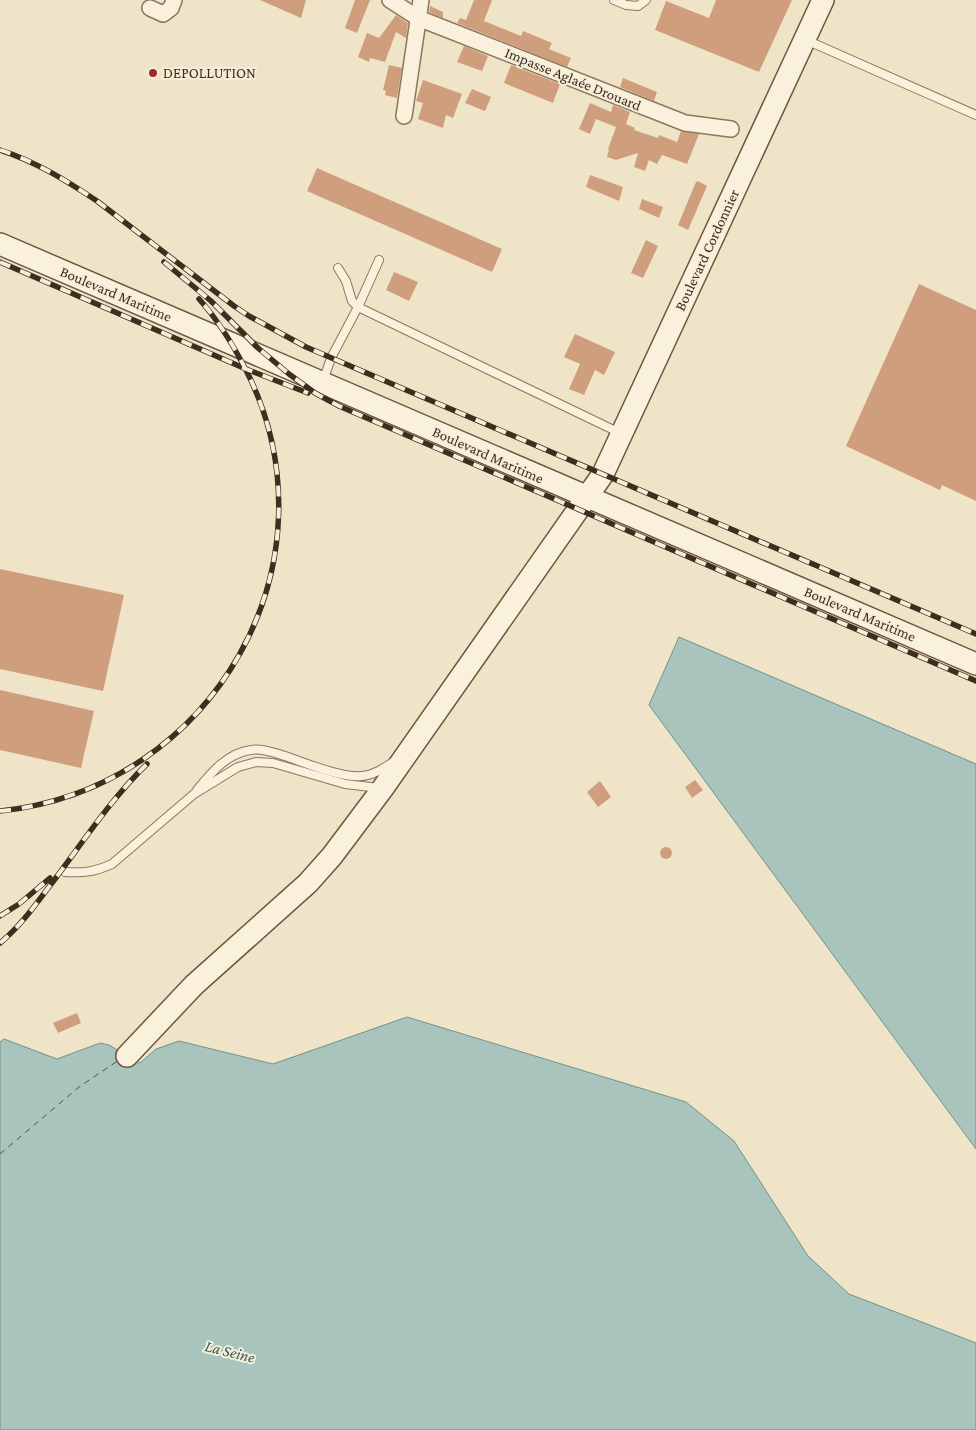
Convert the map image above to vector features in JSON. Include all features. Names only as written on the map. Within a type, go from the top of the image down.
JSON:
[{"type":"street","points":[[150,8],[163,14],[172,8],[174,0]]},
{"type":"street","name":"Impasse Aglaée Drouard","points":[[390,0],[418,18],[685,123],[731,129]]},
{"type":"street","points":[[404,116],[421,0]]},
{"type":"street","name":"Boulevard Cordonnier","points":[[127,1056],[194,985],[308,883],[332,856],[427,726],[603,474],[823,0]]},
{"type":"street","name":"Boulevard Maritime","points":[[0,244],[586,498],[976,664]]},
{"type":"lane","points":[[614,0],[638,6],[646,0]]},
{"type":"lane","points":[[805,40],[976,115]]},
{"type":"lane","points":[[322,382],[331,358],[358,307],[379,260]]},
{"type":"lane","points":[[338,268],[346,282],[352,301],[358,307],[622,434]]},
{"type":"lane","points":[[194,794],[215,769],[233,756],[251,750],[272,752],[347,776],[363,776],[379,771],[393,761],[410,740],[427,726]]},
{"type":"lane","points":[[65,872],[84,873],[97,871],[112,864],[194,794],[238,767],[256,762],[274,763],[345,784],[383,788]]},
{"type":"water","points":[[679,637],[976,764],[976,1149],[649,705]]},
{"type":"water","name":"La Seine","points":[[407,1017],[686,1102],[734,1141],[808,1256],[849,1294],[976,1343],[976,1430],[0,1430],[0,1042],[4,1039],[57,1059],[100,1043],[109,1045],[140,1063],[156,1049],[179,1041],[273,1064]]},
{"type":"building","points":[[260,0],[306,0],[301,18]]},
{"type":"building","points":[[355,0],[370,0],[357,33],[345,28]]},
{"type":"building","points":[[474,0],[492,0],[484,21],[521,36],[523,31],[552,43],[549,49],[571,58],[567,67],[457,23],[460,18],[466,20]]},
{"type":"building","points":[[716,0],[792,0],[759,72],[655,30],[666,1],[709,18]]},
{"type":"building","points":[[430,6],[443,12],[443,18],[429,12]]},
{"type":"building","points":[[396,15],[408,23],[406,38],[396,32],[385,62],[370,58],[369,62],[358,57],[367,33],[379,38]]},
{"type":"building","points":[[464,46],[488,56],[482,71],[457,62]]},
{"type":"building","points":[[389,65],[402,68],[397,98],[385,95],[386,91],[383,90]]},
{"type":"building","points":[[511,65],[560,84],[553,103],[504,83]]},
{"type":"building","points":[[623,78],[657,92],[654,101],[620,87]]},
{"type":"building","points":[[423,80],[462,94],[453,118],[446,115],[443,128],[418,119],[423,103],[416,101]]},
{"type":"building","points":[[472,89],[491,97],[485,111],[465,103]]},
{"type":"building","points":[[590,103],[611,112],[613,105],[630,112],[626,124],[635,128],[634,130],[658,138],[659,135],[677,142],[681,131],[699,134],[687,164],[662,155],[657,164],[649,160],[645,171],[634,167],[638,153],[616,160],[607,157],[616,127],[596,119],[590,134],[579,129]]},
{"type":"building","points":[[317,168],[502,249],[492,272],[307,191]]},
{"type":"building","points":[[590,175],[623,187],[619,201],[586,187]]},
{"type":"building","points":[[698,181],[707,186],[688,230],[678,225]]},
{"type":"building","points":[[642,199],[663,207],[659,218],[639,209]]},
{"type":"building","points":[[646,240],[658,246],[643,278],[631,273]]},
{"type":"building","points":[[394,272],[418,282],[409,301],[386,290]]},
{"type":"building","points":[[919,284],[976,310],[976,501],[942,485],[940,490],[846,446]]},
{"type":"building","points":[[575,334],[615,352],[604,375],[595,370],[584,395],[569,389],[580,364],[564,357]]},
{"type":"building","points":[[0,569],[124,595],[103,691],[0,669]]},
{"type":"building","points":[[0,690],[94,711],[81,768],[0,750]]},
{"type":"building","points":[[695,780],[703,790],[692,798],[685,787]]},
{"type":"building","points":[[600,781],[611,797],[598,807],[587,792]]},
{"type":"building","points":[[666,847],[672,853],[666,859],[660,853]]},
{"type":"building","points":[[77,1013],[81,1023],[58,1033],[53,1023]]},
{"type":"ferry route","points":[[0,1154],[79,1087],[119,1060]]},
{"type":"railway","points":[[0,150],[38,166],[97,201],[234,306],[306,347],[976,634]]},
{"type":"railway","points":[[0,262],[246,369],[308,393]]},
{"type":"railway","points":[[164,262],[211,301],[258,348],[289,374],[315,393],[339,406],[976,681]]},
{"type":"railway","points":[[0,811],[76,794],[142,760],[198,712],[240,654],[267,587],[279,516],[272,442],[245,368],[224,332],[199,299]]},
{"type":"railway","points":[[0,943],[29,912],[110,805],[147,764]]},
{"type":"railway","points":[[0,916],[19,904],[50,878]]},
{"type":"place","name":"DEPOLLUTION","points":[[153,73]]}]
